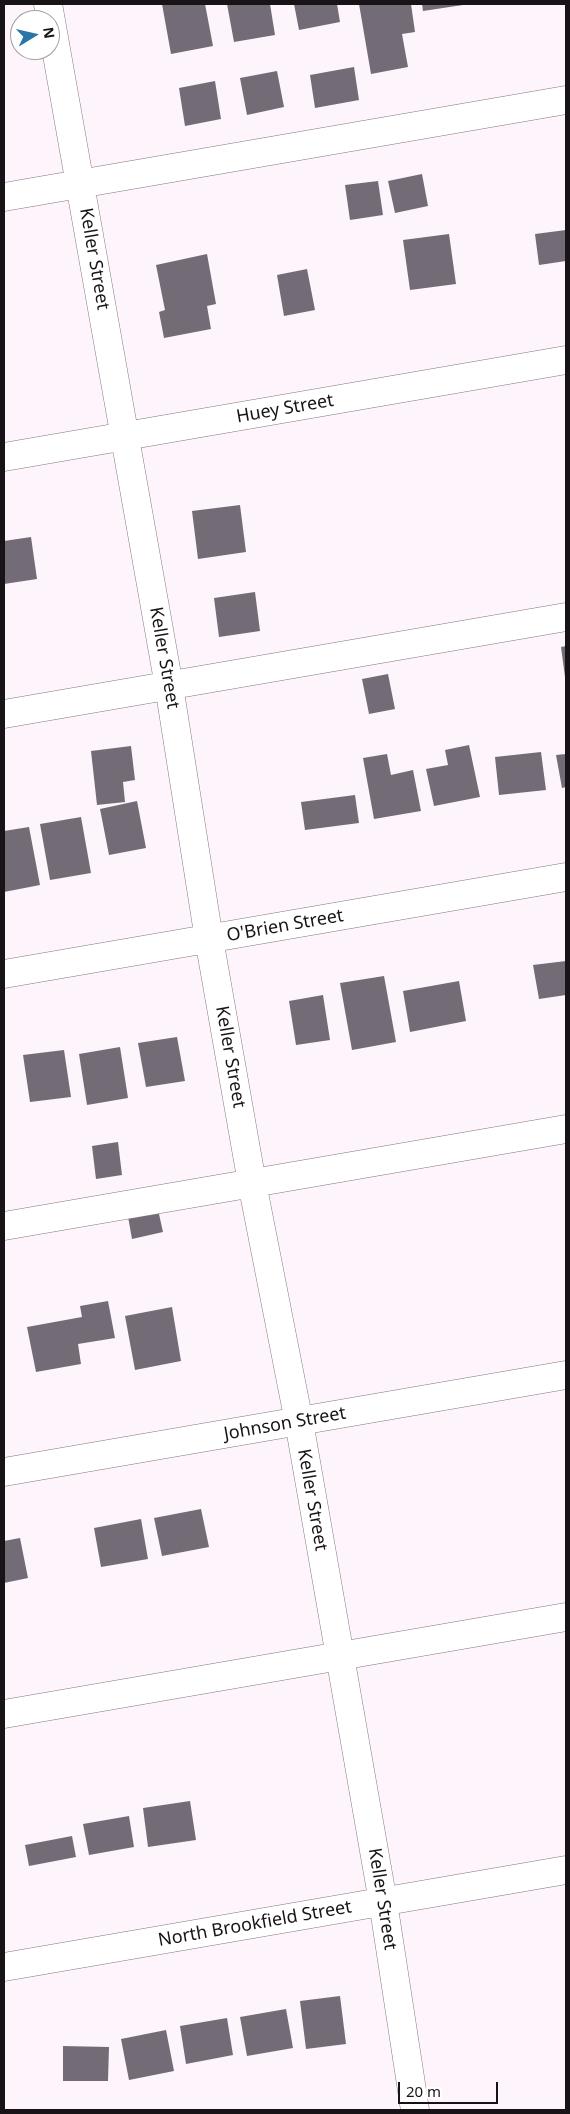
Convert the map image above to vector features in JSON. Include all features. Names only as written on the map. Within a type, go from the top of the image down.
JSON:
[{"type":"street","name":"Keller Street","points":[[48,4],[126,436],[169,686],[209,939],[252,1183],[299,1422],[340,1656],[415,2110]]},
{"type":"street","points":[[4,197],[566,100]]},
{"type":"street","name":"Huey Street","points":[[4,457],[566,360]]},
{"type":"street","points":[[4,714],[566,617]]},
{"type":"street","name":"O'Brien Street","points":[[4,974],[566,877]]},
{"type":"street","points":[[4,1226],[566,1129]]},
{"type":"street","name":"Johnson Street","points":[[4,1472],[566,1375]]},
{"type":"street","points":[[4,1714],[566,1617]]},
{"type":"street","name":"North Brookfield Street","points":[[4,1967],[566,1870]]},
{"type":"building","points":[[162,4],[205,4],[213,46],[171,54]]},
{"type":"building","points":[[227,4],[270,4],[275,35],[234,42]]},
{"type":"building","points":[[294,4],[337,4],[340,22],[299,30]]},
{"type":"building","points":[[359,4],[411,4],[415,32],[402,34],[408,67],[371,74]]},
{"type":"building","points":[[422,4],[463,4],[463,5],[423,11]]},
{"type":"building","points":[[354,67],[359,100],[315,108],[310,75]]},
{"type":"building","points":[[277,71],[284,107],[247,115],[240,78]]},
{"type":"building","points":[[215,81],[221,119],[185,126],[179,88]]},
{"type":"building","points":[[422,174],[428,206],[395,213],[388,181]]},
{"type":"building","points":[[378,181],[383,215],[350,220],[345,185]]},
{"type":"building","points":[[566,230],[566,261],[539,265],[535,234]]},
{"type":"building","points":[[449,234],[456,284],[410,290],[403,240]]},
{"type":"building","points":[[207,254],[216,304],[207,306],[211,329],[164,338],[159,312],[165,310],[156,265]]},
{"type":"building","points":[[307,269],[315,310],[284,316],[277,275]]},
{"type":"building","points":[[240,505],[246,552],[198,559],[192,511]]},
{"type":"building","points":[[31,537],[37,579],[4,584],[4,541]]},
{"type":"building","points":[[255,592],[260,631],[219,637],[214,598]]},
{"type":"building","points":[[566,646],[566,677],[565,677],[561,647]]},
{"type":"building","points":[[388,674],[395,709],[369,714],[362,679]]},
{"type":"building","points":[[469,745],[480,797],[434,806],[426,769],[448,765],[445,750]]},
{"type":"building","points":[[131,746],[135,780],[123,782],[125,802],[97,805],[91,751]]},
{"type":"building","points":[[541,752],[546,790],[499,795],[495,757]]},
{"type":"building","points":[[387,754],[391,775],[413,770],[421,811],[374,819],[363,758]]},
{"type":"building","points":[[566,754],[566,787],[562,788],[556,755]]},
{"type":"building","points":[[355,795],[359,823],[305,830],[301,802]]},
{"type":"building","points":[[137,801],[146,848],[109,855],[100,809]]},
{"type":"building","points":[[81,817],[91,873],[50,880],[40,824]]},
{"type":"building","points":[[29,827],[40,885],[4,892],[4,831]]},
{"type":"building","points":[[566,961],[566,995],[539,999],[533,965]]},
{"type":"building","points":[[384,976],[396,1042],[352,1050],[340,983]]},
{"type":"building","points":[[459,981],[466,1021],[410,1032],[403,991]]},
{"type":"building","points":[[323,995],[330,1040],[296,1045],[289,1001]]},
{"type":"building","points":[[177,1037],[185,1081],[146,1087],[138,1043]]},
{"type":"building","points":[[120,1047],[128,1098],[87,1105],[79,1054]]},
{"type":"building","points":[[64,1050],[71,1097],[30,1102],[23,1055]]},
{"type":"building","points":[[118,1142],[122,1175],[96,1179],[92,1146]]},
{"type":"building","points":[[157,1205],[163,1232],[132,1239],[127,1211]]},
{"type":"building","points":[[108,1301],[115,1338],[78,1344],[81,1364],[36,1372],[27,1327],[82,1317],[80,1306]]},
{"type":"building","points":[[172,1307],[181,1361],[135,1370],[125,1316]]},
{"type":"building","points":[[201,1509],[209,1547],[162,1556],[154,1518]]},
{"type":"building","points":[[141,1519],[148,1559],[101,1567],[94,1528]]},
{"type":"building","points":[[20,1538],[28,1578],[4,1583],[4,1541]]},
{"type":"building","points":[[190,1801],[196,1840],[148,1847],[143,1808]]},
{"type":"building","points":[[129,1816],[134,1847],[89,1855],[83,1824]]},
{"type":"building","points":[[72,1836],[76,1857],[29,1866],[25,1845]]},
{"type":"building","points":[[340,1996],[346,2044],[306,2049],[300,2001]]},
{"type":"building","points":[[286,2009],[293,2048],[247,2056],[240,2017]]},
{"type":"building","points":[[227,2018],[233,2055],[186,2064],[180,2026]]},
{"type":"building","points":[[166,2030],[174,2071],[129,2080],[121,2039]]},
{"type":"building","points":[[63,2046],[109,2047],[108,2081],[63,2081]]}]
